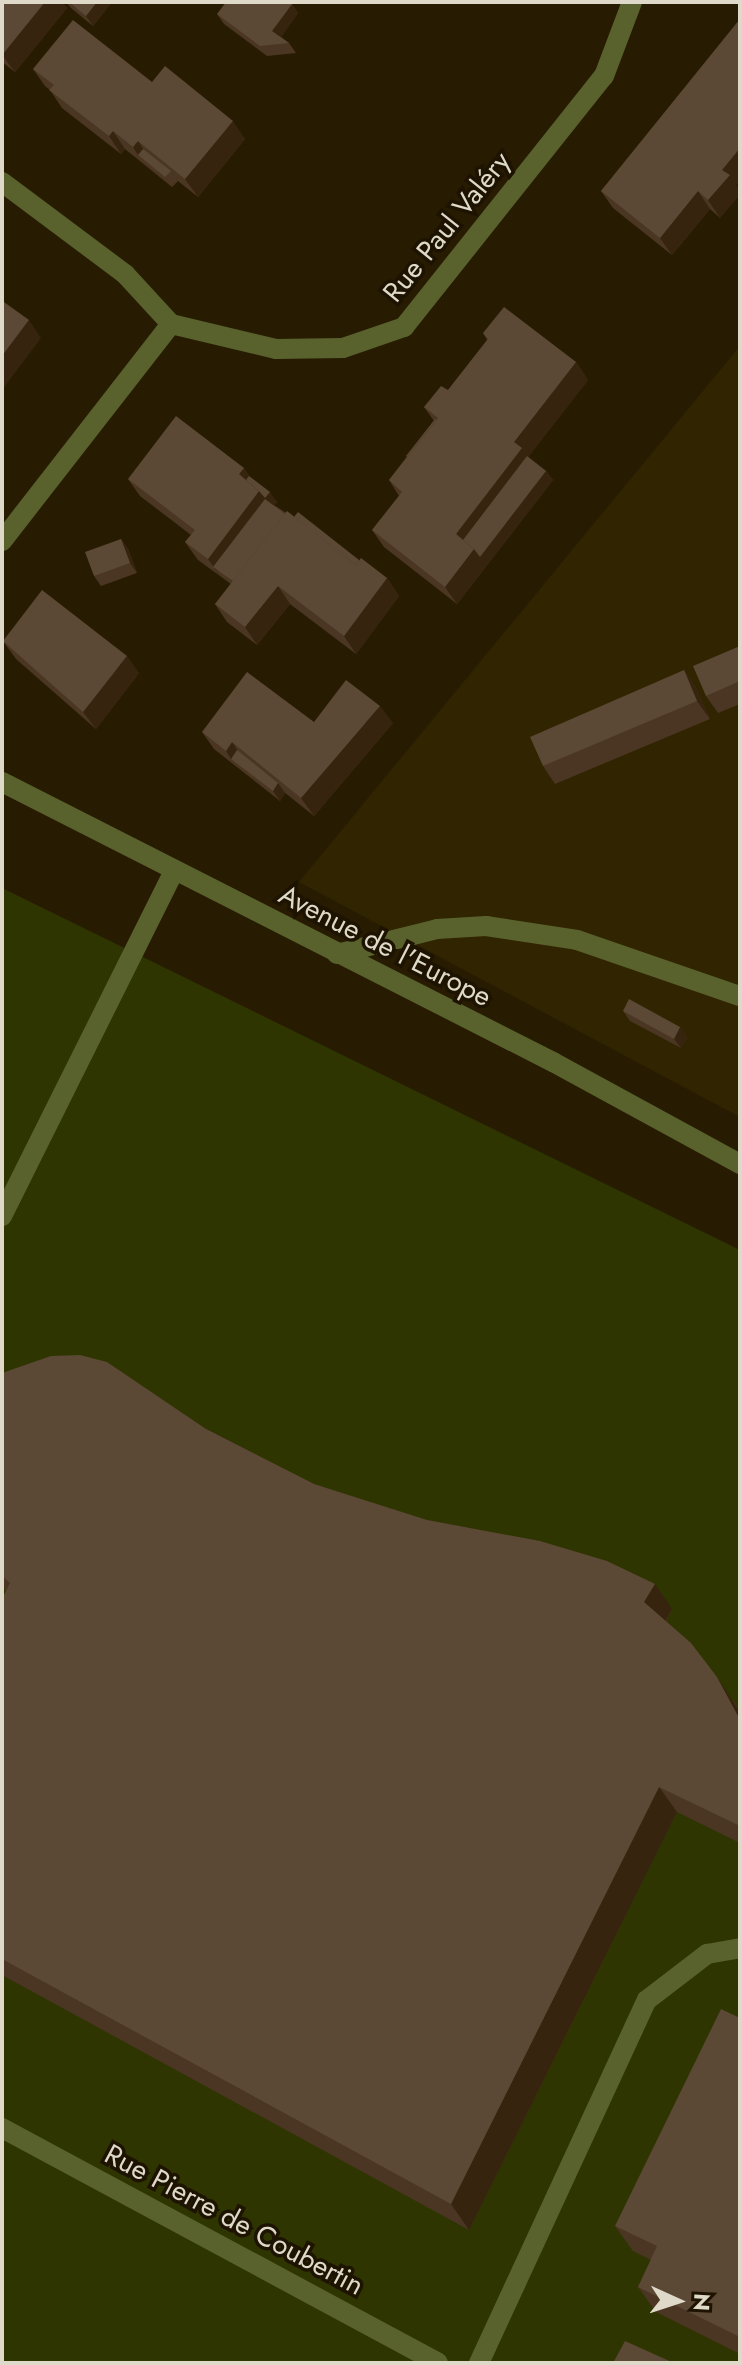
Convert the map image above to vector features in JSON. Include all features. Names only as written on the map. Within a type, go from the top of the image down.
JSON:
[{"type":"street","name":"Rue Paul Valéry","points":[[171,324],[276,349],[343,348],[404,327],[604,76],[632,2]]},
{"type":"street","points":[[2,182],[125,274],[171,324],[2,541]]},
{"type":"street","name":"Avenue de l'Europe","points":[[2,782],[553,1062],[740,1164]]},
{"type":"street","points":[[2,1216],[174,871]]},
{"type":"street","points":[[337,954],[437,929],[486,926],[577,940],[740,996]]},
{"type":"street","points":[[479,2363],[647,2000],[707,1954],[740,1948]]},
{"type":"street","name":"Rue Pierre de Coubertin","points":[[2,2128],[438,2363]]},
{"type":"shaded area","points":[[740,346],[740,1117],[299,882]]},
{"type":"green space","points":[[2,888],[740,1250],[740,2363],[2,2363]]},
{"type":"building","points":[[2,2],[45,2],[2,55]]},
{"type":"building","points":[[69,2],[97,2],[86,16]]},
{"type":"building","points":[[226,2],[289,2],[292,4],[272,31],[289,43],[260,46],[217,14]]},
{"type":"building","points":[[740,19],[740,148],[722,170],[730,175],[708,200],[698,191],[660,238],[601,191]]},
{"type":"building","points":[[73,20],[152,82],[165,66],[233,121],[185,179],[138,141],[133,147],[113,131],[109,136],[49,90],[54,85],[33,69]]},
{"type":"building","points":[[143,149],[171,171],[165,177],[138,155]]},
{"type":"building","points":[[4,302],[29,320],[2,356],[2,305]]},
{"type":"building","points":[[504,307],[576,362],[514,442],[522,448],[456,534],[474,549],[445,587],[372,530],[402,492],[389,480],[438,418],[424,407],[441,386],[448,390],[488,339],[483,333]]},
{"type":"building","points":[[176,416],[244,468],[239,474],[259,491],[208,559],[185,542],[195,530],[128,479]]},
{"type":"building","points":[[436,420],[407,457],[406,456]]},
{"type":"building","points":[[527,456],[546,471],[480,557],[463,540]]},
{"type":"building","points":[[249,476],[270,492],[265,498],[246,480]]},
{"type":"building","points":[[265,499],[285,514],[233,581],[213,567]]},
{"type":"building","points":[[287,511],[356,565],[361,558],[387,578],[344,636],[278,586],[245,627],[215,604]]},
{"type":"building","points":[[298,512],[359,560],[356,565],[294,517]]},
{"type":"building","points":[[121,539],[130,563],[94,576],[85,552]]},
{"type":"building","points":[[42,590],[127,656],[83,712],[3,641]]},
{"type":"building","points":[[740,646],[740,681],[706,696],[693,666]]},
{"type":"building","points":[[684,670],[697,701],[543,766],[530,737]]},
{"type":"building","points":[[247,672],[314,722],[346,680],[380,706],[301,798],[232,742],[226,751],[202,732]]},
{"type":"building","points":[[237,750],[278,783],[273,791],[231,759]]},
{"type":"building","points":[[629,999],[680,1027],[674,1039],[623,1011]]},
{"type":"building","points":[[80,1355],[107,1362],[206,1429],[314,1484],[427,1520],[540,1541],[607,1561],[655,1584],[644,1602],[691,1643],[717,1677],[740,1720],[740,1826],[659,1787],[451,2204],[2,1959],[2,1599],[10,1583],[2,1576],[2,1373],[51,1356]]},
{"type":"building","points":[[721,2009],[740,2018],[740,2337],[638,2287],[657,2246],[615,2226]]},
{"type":"building","points":[[625,2341],[674,2363],[613,2363]]}]
